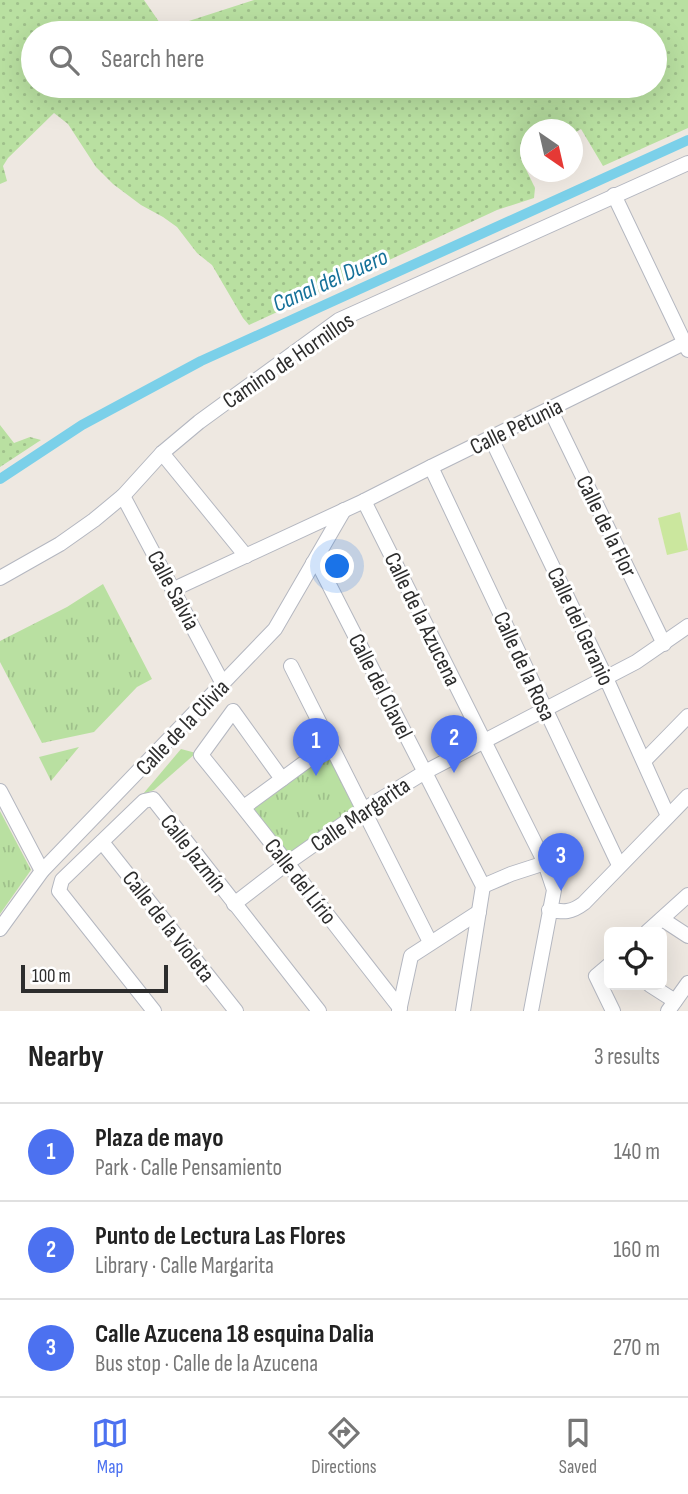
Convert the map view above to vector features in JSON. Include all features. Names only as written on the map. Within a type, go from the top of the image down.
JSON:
[{"type":"street","name":"Camino de Hornillos","points":[[0,578],[60,544],[94,520],[123,496],[162,453],[199,422],[339,320],[688,163]]},
{"type":"street","points":[[614,195],[687,345]]},
{"type":"street","name":"Calle Petunia","points":[[174,589],[364,501],[687,345]]},
{"type":"street","name":"Calle de la Flor","points":[[550,409],[664,644]]},
{"type":"street","name":"Calle del Geranio","points":[[491,438],[606,678],[668,817]]},
{"type":"street","points":[[162,453],[246,556]]},
{"type":"street","name":"Calle de la Rosa","points":[[430,467],[619,866]]},
{"type":"street","name":"Calle Salvia","points":[[123,496],[223,684]]},
{"type":"street","name":"Calle de la Azucena","points":[[364,501],[545,863],[554,890],[531,1011]]},
{"type":"street","name":"Calle de la Clivia","points":[[0,929],[42,871],[275,629],[344,510]]},
{"type":"street","name":"Calle del Clavel","points":[[313,563],[321,569],[483,886]]},
{"type":"street","name":"Calle Margarita","points":[[234,904],[363,810],[425,772],[636,662],[688,626]]},
{"type":"street","points":[[291,666],[430,942]]},
{"type":"street","name":"Calle del Lírio","points":[[282,779],[233,711],[201,755],[400,1009]]},
{"type":"street","points":[[643,761],[688,716]]},
{"type":"street","points":[[244,807],[330,744]]},
{"type":"street","points":[[0,791],[42,871]]},
{"type":"street","points":[[549,909],[567,912],[584,903],[688,796]]},
{"type":"street","name":"Calle Jazmín","points":[[154,1011],[59,891],[62,880],[144,801],[153,799],[319,1011]]},
{"type":"street","name":"Calle de la Violeta","points":[[102,842],[236,1011]]},
{"type":"street","points":[[463,1011],[483,886],[545,863]]},
{"type":"street","points":[[653,927],[688,895]]},
{"type":"street","points":[[400,1009],[411,956],[479,912]]},
{"type":"street","points":[[662,919],[688,936]]},
{"type":"street","points":[[604,969],[596,976],[613,1011]]},
{"type":"street","points":[[655,990],[671,1006],[688,983]]},
{"type":"green space","points":[[0,0],[144,0],[158,21],[21,21],[21,98],[667,98],[667,21],[189,21],[254,0],[688,0],[688,128],[603,166],[583,132],[583,119],[520,119],[520,182],[532,182],[535,188],[534,198],[497,210],[249,325],[212,265],[197,253],[177,227],[113,184],[96,167],[68,124],[54,113],[3,166],[7,181],[0,184]]},
{"type":"green space","points":[[0,425],[14,443],[30,437],[41,440],[0,467]]},
{"type":"green space","points":[[680,512],[688,550],[667,555],[658,518]]},
{"type":"green space","points":[[103,584],[152,679],[137,687],[94,732],[42,743],[0,662],[0,641],[67,607]]},
{"type":"green space","points":[[330,744],[363,810],[286,864],[244,807]]},
{"type":"green space","points":[[79,747],[51,781],[39,757]]},
{"type":"green space","points":[[181,749],[196,753],[154,790],[143,794]]},
{"type":"green space","points":[[0,811],[31,870],[0,914]]},
{"type":"waterway","name":"Canal del Duero","points":[[0,479],[82,425],[201,361],[688,140]]},
{"type":"place","name":"Punto de Lectura Las Flores","points":[[454,773]]},
{"type":"place","name":"Plaza de mayo","points":[[316,776]]},
{"type":"place","name":"Calle Azucena 18 esquina Dalia","points":[[561,891]]}]
